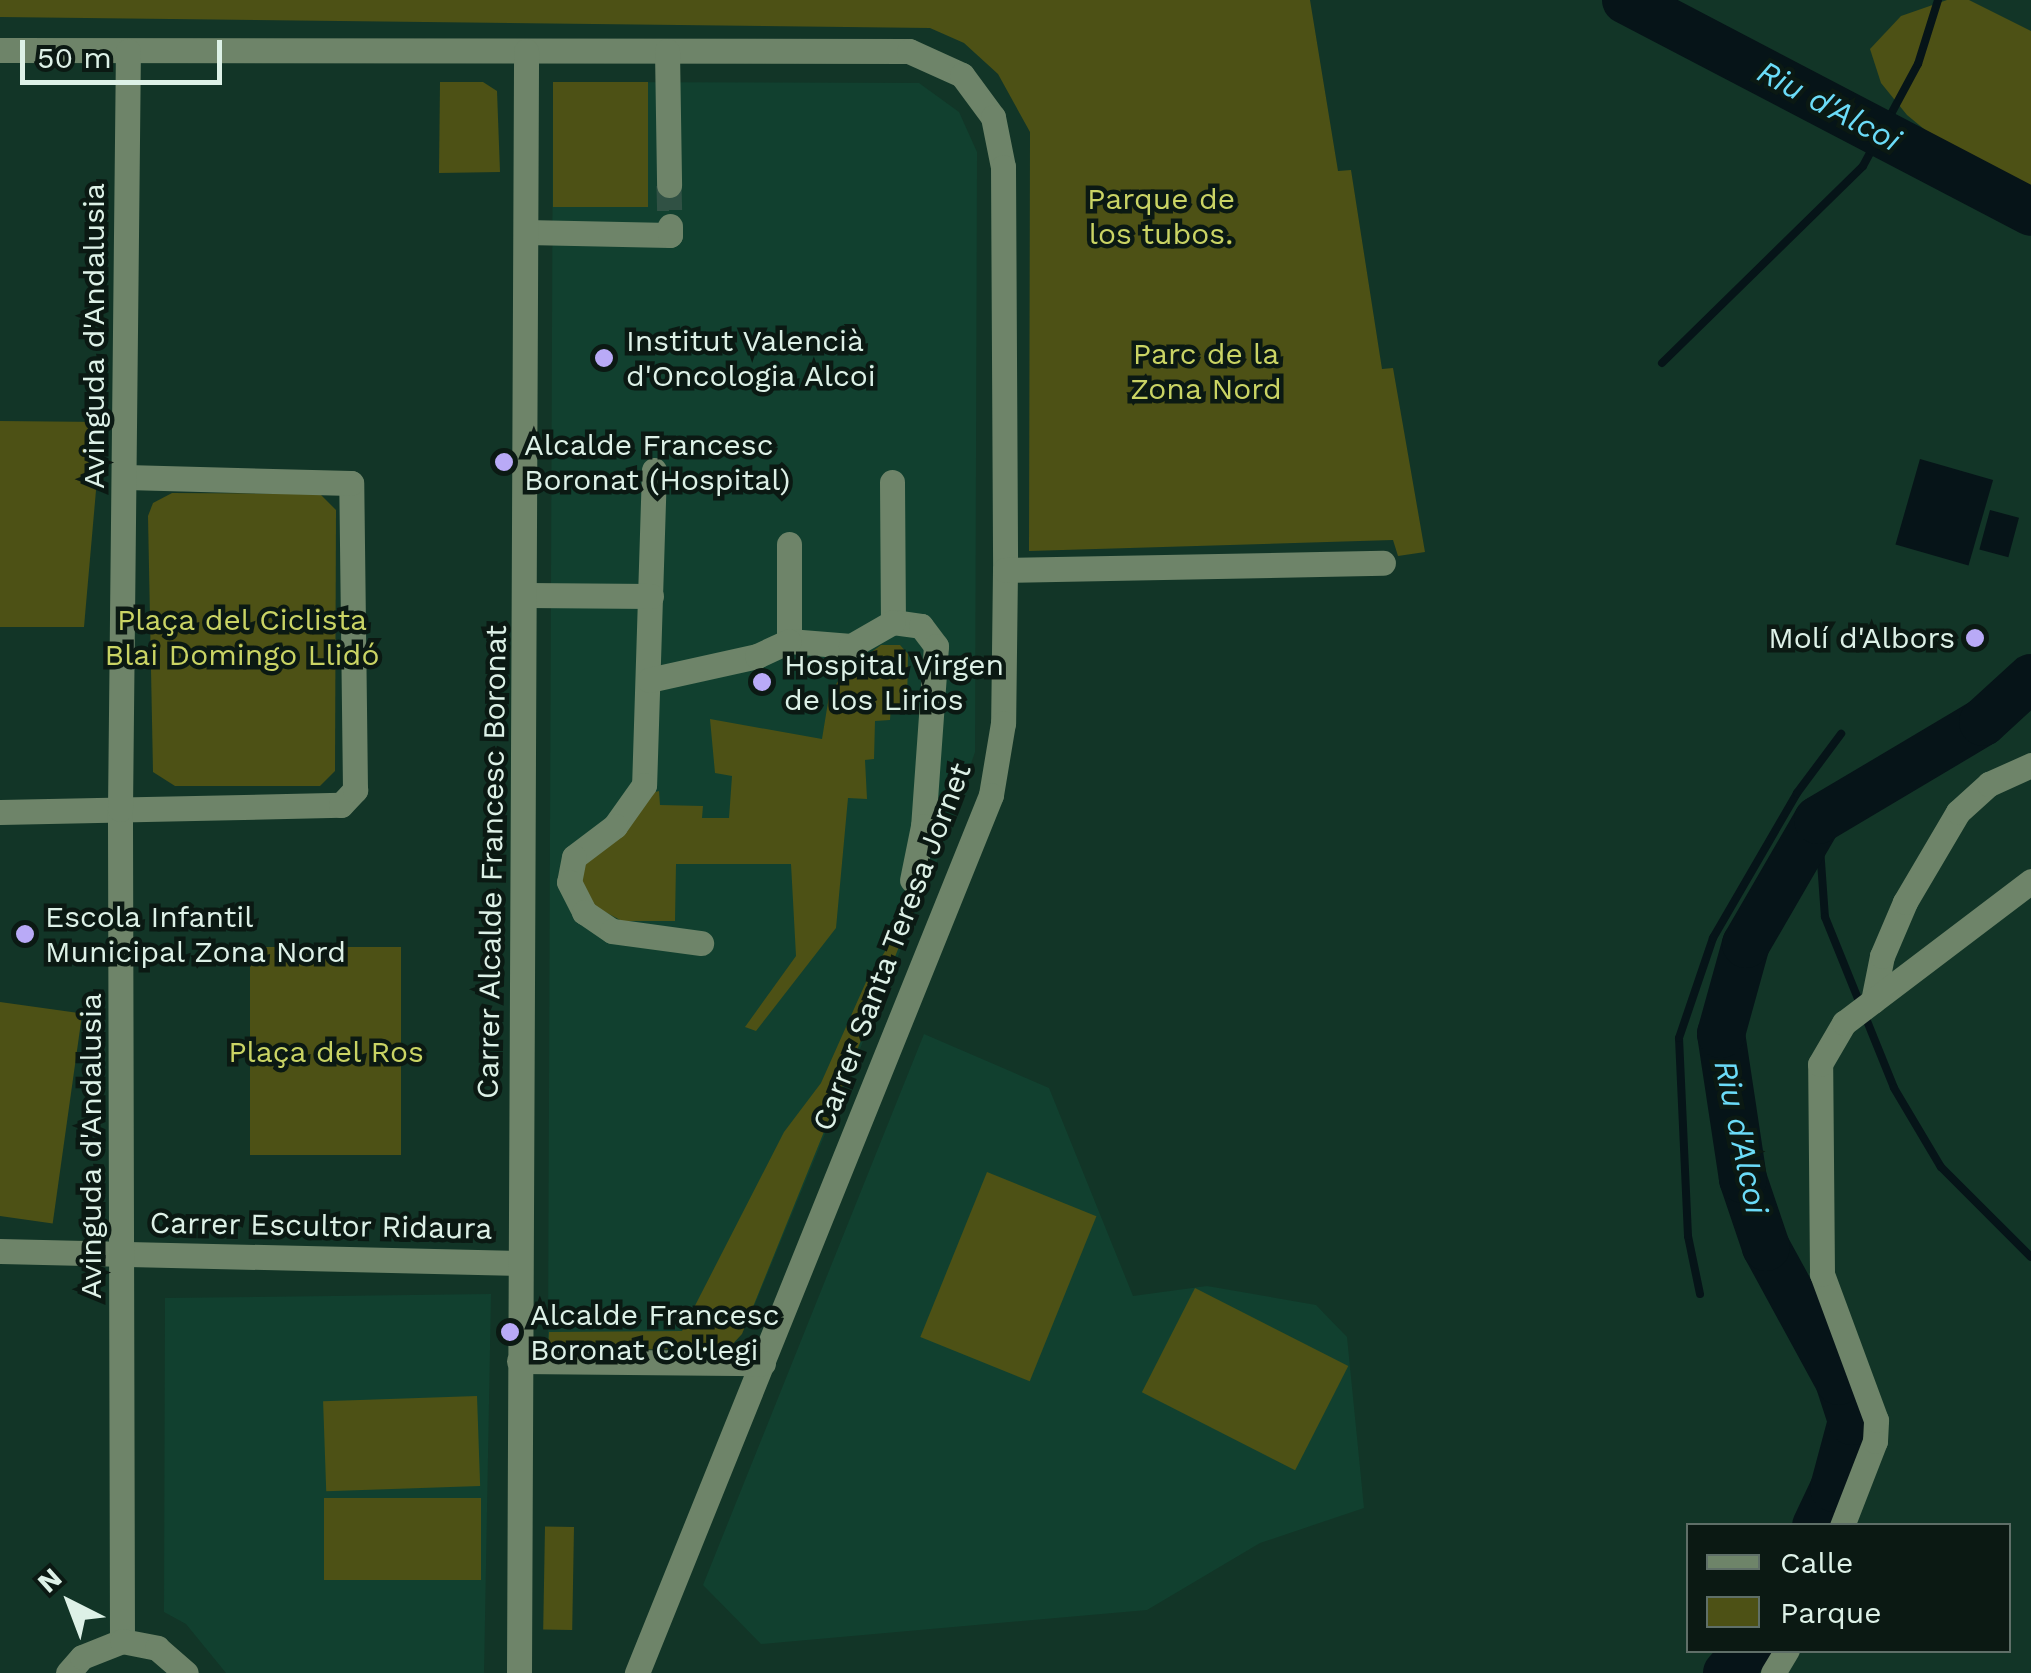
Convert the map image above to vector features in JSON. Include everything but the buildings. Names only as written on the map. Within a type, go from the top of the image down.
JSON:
[{"type":"street","points":[[0,50],[667,50],[669,184]]},
{"type":"street","name":"Carrer Santa Teresa Jornet","points":[[638,1673],[991,795],[1003,724],[1002,147],[976,89],[944,62],[909,51],[667,50]]},
{"type":"street","name":"Avinguda d'Andalusia","points":[[122,1641],[125,1253],[120,809],[128,51]]},
{"type":"street","name":"Carrer Alcalde Francesc Boronat","points":[[519,1673],[528,596],[526,51]]},
{"type":"street","points":[[526,232],[670,235],[670,226]]},
{"type":"street","points":[[654,470],[649,691],[638,800],[574,857],[569,882],[584,912],[612,931],[701,943]]},
{"type":"street","points":[[0,812],[340,805],[355,790],[351,482],[126,476]]},
{"type":"street","points":[[892,482],[893,622]]},
{"type":"street","points":[[789,544],[789,640]]},
{"type":"street","points":[[1005,570],[1384,563]]},
{"type":"street","points":[[528,596],[651,596]]},
{"type":"street","points":[[649,691],[757,656],[789,640],[863,644],[893,622],[922,626],[936,646],[924,826],[912,880]]},
{"type":"street","points":[[1873,1001],[1882,956],[1905,902],[1958,812],[1989,784],[2031,765]]},
{"type":"street","points":[[1843,1523],[1872,1451],[1876,1420],[1822,1274],[1820,1064],[1844,1023],[2031,881]]},
{"type":"street","name":"Carrer Escultor Ridaura","points":[[0,1251],[520,1263]]},
{"type":"street","points":[[519,1362],[763,1362]]},
{"type":"street","points":[[68,1673],[92,1652],[122,1641],[157,1648],[186,1673]]},
{"type":"shaded area","name":"Hospital Virgen de los Lirios","points":[[553,82],[919,83],[959,112],[977,152],[975,752],[940,854],[748,1321],[728,1349],[548,1350]]},
{"type":"shaded area","points":[[1920,459],[1993,480],[1969,566],[1895,545]]},
{"type":"shaded area","points":[[1990,510],[2019,518],[2008,557],[1979,550]]},
{"type":"shaded area","points":[[924,1034],[1049,1088],[1133,1296],[1207,1286],[1316,1305],[1347,1337],[1364,1508],[1260,1543],[1147,1610],[761,1644],[703,1585]]},
{"type":"shaded area","points":[[491,1294],[484,1673],[226,1673],[186,1624],[164,1612],[165,1298]]},
{"type":"green space","name":"Parc de la Zona Nord","points":[[0,0],[1310,0],[1338,171],[1351,170],[1382,369],[1393,368],[1425,552],[1398,556],[1393,540],[1029,551],[1030,132],[998,74],[964,43],[930,28],[0,17]]},
{"type":"green space","points":[[1947,0],[1969,0],[2031,31],[2031,191],[1959,158],[1907,115],[1881,83],[1870,49],[1901,16]]},
{"type":"green space","points":[[440,82],[483,82],[497,91],[500,172],[439,173]]},
{"type":"green space","points":[[553,82],[648,82],[648,207],[553,207]]},
{"type":"green space","points":[[0,421],[102,422],[84,627],[0,627]]},
{"type":"green space","name":"Plaça del Ciclista Blai Domingo Llidó","points":[[172,493],[320,494],[336,510],[335,771],[320,786],[175,786],[153,772],[148,516],[153,503]]},
{"type":"green space","points":[[881,645],[900,645],[908,654],[907,705],[891,704],[890,720],[875,721],[874,759],[865,760],[867,799],[848,798],[836,928],[756,1031],[745,1027],[796,956],[791,864],[676,864],[675,921],[622,921],[579,898],[582,860],[640,812],[651,793],[659,791],[660,805],[703,806],[702,818],[729,818],[732,776],[715,773],[710,719],[822,739],[829,696],[843,673]]},
{"type":"green space","points":[[920,895],[742,1334],[728,1349],[548,1350],[549,1332],[682,1331],[784,1132],[821,1083],[866,982]]},
{"type":"green space","name":"Plaça del Ros","points":[[250,947],[401,947],[401,1155],[250,1155]]},
{"type":"green space","points":[[0,1002],[82,1014],[53,1223],[0,1216]]},
{"type":"green space","points":[[987,1172],[1096,1216],[1030,1381],[920,1337]]},
{"type":"green space","points":[[1195,1288],[1348,1366],[1295,1470],[1142,1392]]},
{"type":"green space","points":[[477,1396],[480,1486],[326,1491],[323,1401]]},
{"type":"green space","points":[[324,1498],[481,1498],[481,1580],[324,1580]]},
{"type":"green space","points":[[545,1526],[574,1527],[572,1630],[543,1629]]},
{"type":"waterway","name":"Riu d'Alcoi","points":[[1626,0],[2031,212]]},
{"type":"waterway","points":[[1662,363],[1863,166],[1918,64],[1938,0]]},
{"type":"waterway","name":"Riu d'Alcoi","points":[[1817,1523],[1834,1488],[1852,1421],[1839,1381],[1766,1247],[1743,1179],[1721,1034],[1746,944],[1818,820],[1983,722],[2031,678]]},
{"type":"waterway","points":[[1700,1294],[1688,1236],[1679,1038],[1713,938],[1797,793],[1841,734]]},
{"type":"waterway","points":[[1818,820],[1825,917],[1894,1088],[1941,1167],[2031,1257]]},
{"type":"waterway","name":"Riu d'Alcoi","points":[[1727,1673],[1745,1653]]},
{"type":"tunnel","points":[[669,185],[670,226]]},
{"type":"place","name":"Institut Valencià d'Oncologia Alcoi","points":[[604,358]]},
{"type":"place","name":"Alcalde Francesc Boronat (Hospital)","points":[[504,462]]},
{"type":"place","name":"Molí d'Albors","points":[[1975,638]]},
{"type":"place","name":"Hospital Virgen de los Lirios","points":[[762,682]]},
{"type":"place","name":"Escola Infantil Municipal Zona Nord","points":[[25,934]]},
{"type":"place","name":"Alcalde Francesc Boronat Col·legi","points":[[510,1332]]},
{"type":"park label","name":"Parque de los tubos.","points":[[1161,216]]}]
